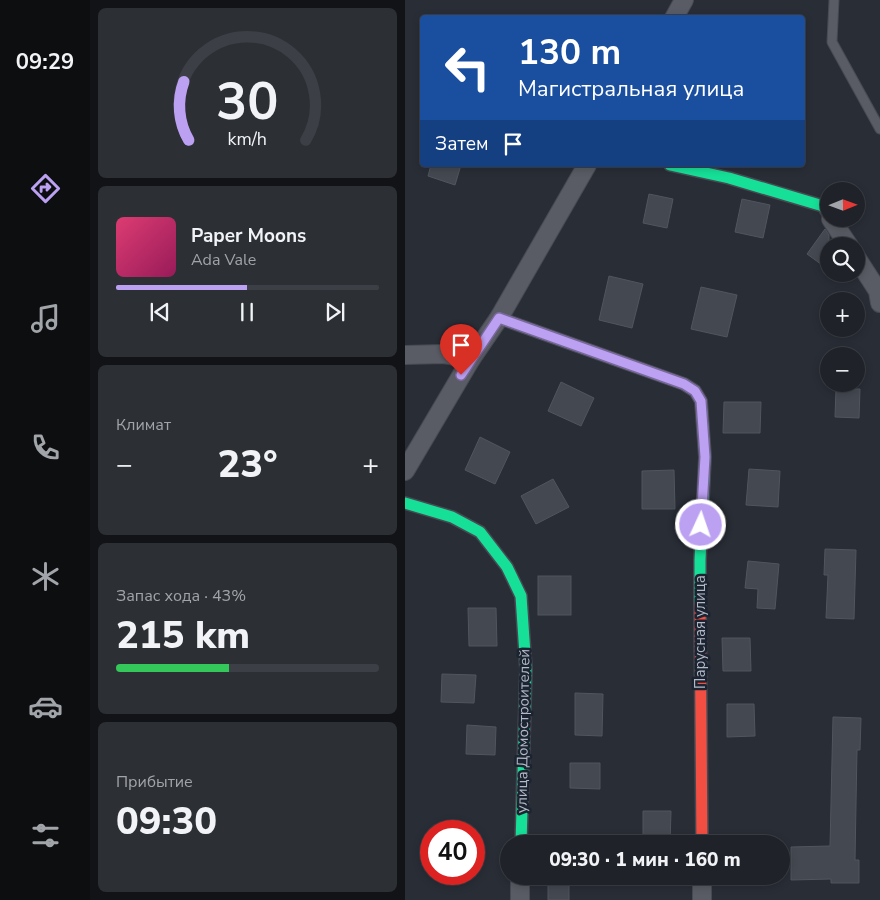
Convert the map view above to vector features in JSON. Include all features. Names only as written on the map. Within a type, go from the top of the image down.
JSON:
[{"type":"street","points":[[676,15],[684,0]]},
{"type":"street","points":[[405,471],[471,359],[499,318],[586,167]]},
{"type":"street","points":[[679,167],[729,178],[820,205]]},
{"type":"street","points":[[865,271],[878,291],[880,303]]},
{"type":"street","name":"Парусная улица","points":[[499,318],[684,384],[695,391],[701,401],[705,457],[700,560],[702,835]]},
{"type":"street","points":[[405,355],[443,354],[471,359]]},
{"type":"street","name":"улица Домостроителей","points":[[405,503],[452,517],[480,532],[507,567],[521,596],[526,669],[521,835]]},
{"type":"street","points":[[520,885],[520,900]]},
{"type":"street","points":[[702,885],[702,900]]},
{"type":"lane","points":[[834,0],[832,42],[880,128]]},
{"type":"building","points":[[430,167],[460,167],[455,185],[428,176]]},
{"type":"building","points":[[649,194],[673,199],[667,228],[643,223]]},
{"type":"building","points":[[742,199],[770,205],[763,238],[735,232]]},
{"type":"building","points":[[825,229],[829,237],[820,237],[820,263],[807,254]]},
{"type":"building","points":[[609,276],[643,284],[632,328],[599,320]]},
{"type":"building","points":[[701,287],[737,295],[727,337],[691,329]]},
{"type":"building","points":[[561,382],[594,398],[581,426],[548,411]]},
{"type":"building","points":[[836,392],[860,392],[859,418],[835,417]]},
{"type":"building","points":[[724,402],[761,402],[760,433],[723,433]]},
{"type":"building","points":[[480,437],[510,452],[495,484],[465,470]]},
{"type":"building","points":[[749,469],[780,471],[778,507],[746,505]]},
{"type":"building","points":[[674,470],[675,509],[642,509],[642,471]]},
{"type":"building","points":[[553,479],[569,507],[536,524],[521,496]]},
{"type":"building","points":[[825,549],[856,550],[854,619],[826,618],[828,575],[824,575]]},
{"type":"building","points":[[748,561],[779,564],[775,609],[757,608],[758,589],[745,588]]},
{"type":"building","points":[[538,576],[571,576],[571,615],[538,615]]},
{"type":"building","points":[[468,608],[496,608],[497,646],[469,646]]},
{"type":"building","points":[[722,638],[750,638],[751,671],[723,671]]},
{"type":"building","points":[[442,674],[476,675],[474,703],[441,702]]},
{"type":"building","points":[[575,693],[603,694],[602,736],[575,735]]},
{"type":"building","points":[[727,704],[754,704],[755,736],[727,737]]},
{"type":"building","points":[[833,717],[861,718],[860,750],[857,750],[855,860],[859,860],[859,883],[831,883],[831,879],[791,880],[791,847],[830,846]]},
{"type":"building","points":[[467,725],[496,727],[495,755],[466,754]]},
{"type":"building","points":[[570,763],[600,763],[600,789],[570,788]]},
{"type":"building","points":[[643,811],[671,811],[670,835],[643,835]]},
{"type":"building","points":[[548,885],[569,885],[569,900],[548,900]]},
{"type":"traffic: fast","points":[[679,167],[729,178],[820,205]]},
{"type":"traffic: fast","points":[[499,318],[684,384],[695,391],[701,401],[705,457],[700,604]]},
{"type":"traffic: fast","points":[[405,503],[452,517],[480,532],[507,567],[521,596],[526,669],[521,835]]},
{"type":"traffic: jam","points":[[700,604],[702,835]]},
{"type":"route","points":[[461,375],[499,318],[684,384],[695,391],[701,401],[705,457],[701,525]]}]
